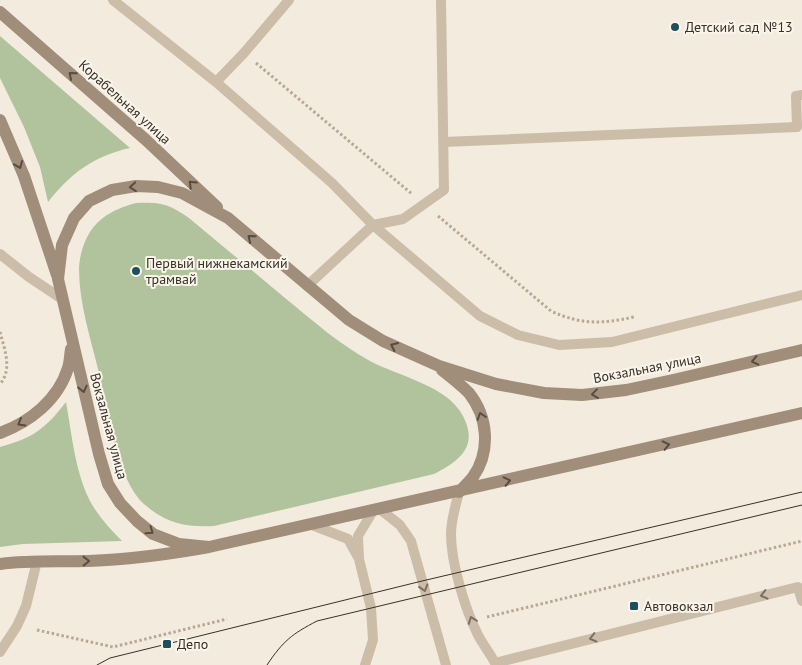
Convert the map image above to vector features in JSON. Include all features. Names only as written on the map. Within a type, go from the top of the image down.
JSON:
[{"type":"main road","name":"Корабельная улица","points":[[0,12],[146,140],[228,218]]},
{"type":"main road","points":[[0,120],[24,176],[58,280]]},
{"type":"main road","name":"Вокзальная улица","points":[[209,547],[179,544],[153,534],[137,521],[120,503],[108,484],[99,454],[58,280],[62,245],[74,218],[89,201],[112,190],[136,186],[158,187],[182,193],[228,218],[308,286],[356,324],[383,341],[439,366],[496,384],[544,393],[582,395],[626,390],[802,350]]},
{"type":"main road","name":"Вокзальная улица","points":[[0,433],[14,428],[33,416],[48,402],[58,388],[68,368],[72,341]]},
{"type":"main road","name":"Вокзальная улица","points":[[439,366],[467,392],[479,409],[485,427],[482,459],[473,477],[460,492]]},
{"type":"main road","name":"Вокзальная улица","points":[[0,564],[37,561],[106,560],[162,555],[209,547],[460,492],[802,413]]},
{"type":"lane","points":[[113,0],[216,82],[332,183],[373,225],[480,316],[518,335],[559,345],[612,342],[802,295]]},
{"type":"lane","points":[[216,82],[244,53],[289,0]]},
{"type":"lane","points":[[308,286],[373,225],[403,219],[444,190],[441,0]]},
{"type":"lane","points":[[444,142],[800,126],[796,96],[802,96]]},
{"type":"lane","points":[[0,254],[62,299]]},
{"type":"lane","points":[[460,492],[453,513],[451,532],[451,547],[456,573],[478,635],[496,664],[798,587],[802,601]]},
{"type":"lane","points":[[366,664],[372,640],[371,608],[359,559],[358,536],[377,510],[400,525],[411,541],[446,665]]},
{"type":"lane","points":[[312,525],[348,539],[359,559]]},
{"type":"lane","points":[[0,652],[17,626],[26,606],[37,561]]},
{"type":"path","points":[[244,53],[551,311],[568,319],[590,322],[611,322],[639,315]]},
{"type":"path","points":[[0,332],[7,368],[6,376],[0,384]]},
{"type":"path","points":[[472,620],[802,541]]},
{"type":"path","points":[[37,630],[113,646],[227,619]]},
{"type":"green space","points":[[0,36],[130,148],[117,151],[84,167],[65,182],[48,202],[40,167],[24,127],[0,78]]},
{"type":"green space","points":[[136,203],[164,205],[182,213],[347,347],[370,361],[434,389],[446,397],[463,416],[467,427],[469,436],[464,452],[451,464],[434,474],[214,526],[180,524],[165,519],[150,509],[140,500],[131,487],[124,473],[113,439],[86,322],[81,295],[79,266],[83,247],[97,223],[118,209]]},
{"type":"green space","points":[[66,402],[75,453],[85,489],[97,512],[122,541],[23,544],[0,547],[0,447],[21,440],[38,431],[45,426]]},
{"type":"tram line","points":[[97,665],[110,658],[422,581],[802,492]]},
{"type":"tram line","points":[[267,665],[289,639],[317,621],[802,505]]},
{"type":"place","name":"Детский сад №13","points":[[675,27]]},
{"type":"place","name":"Первый нижнекамский трамвай","points":[[136,271]]},
{"type":"place","name":"Автовокзал","points":[[634,606]]},
{"type":"place","name":"Депо","points":[[167,644]]}]
